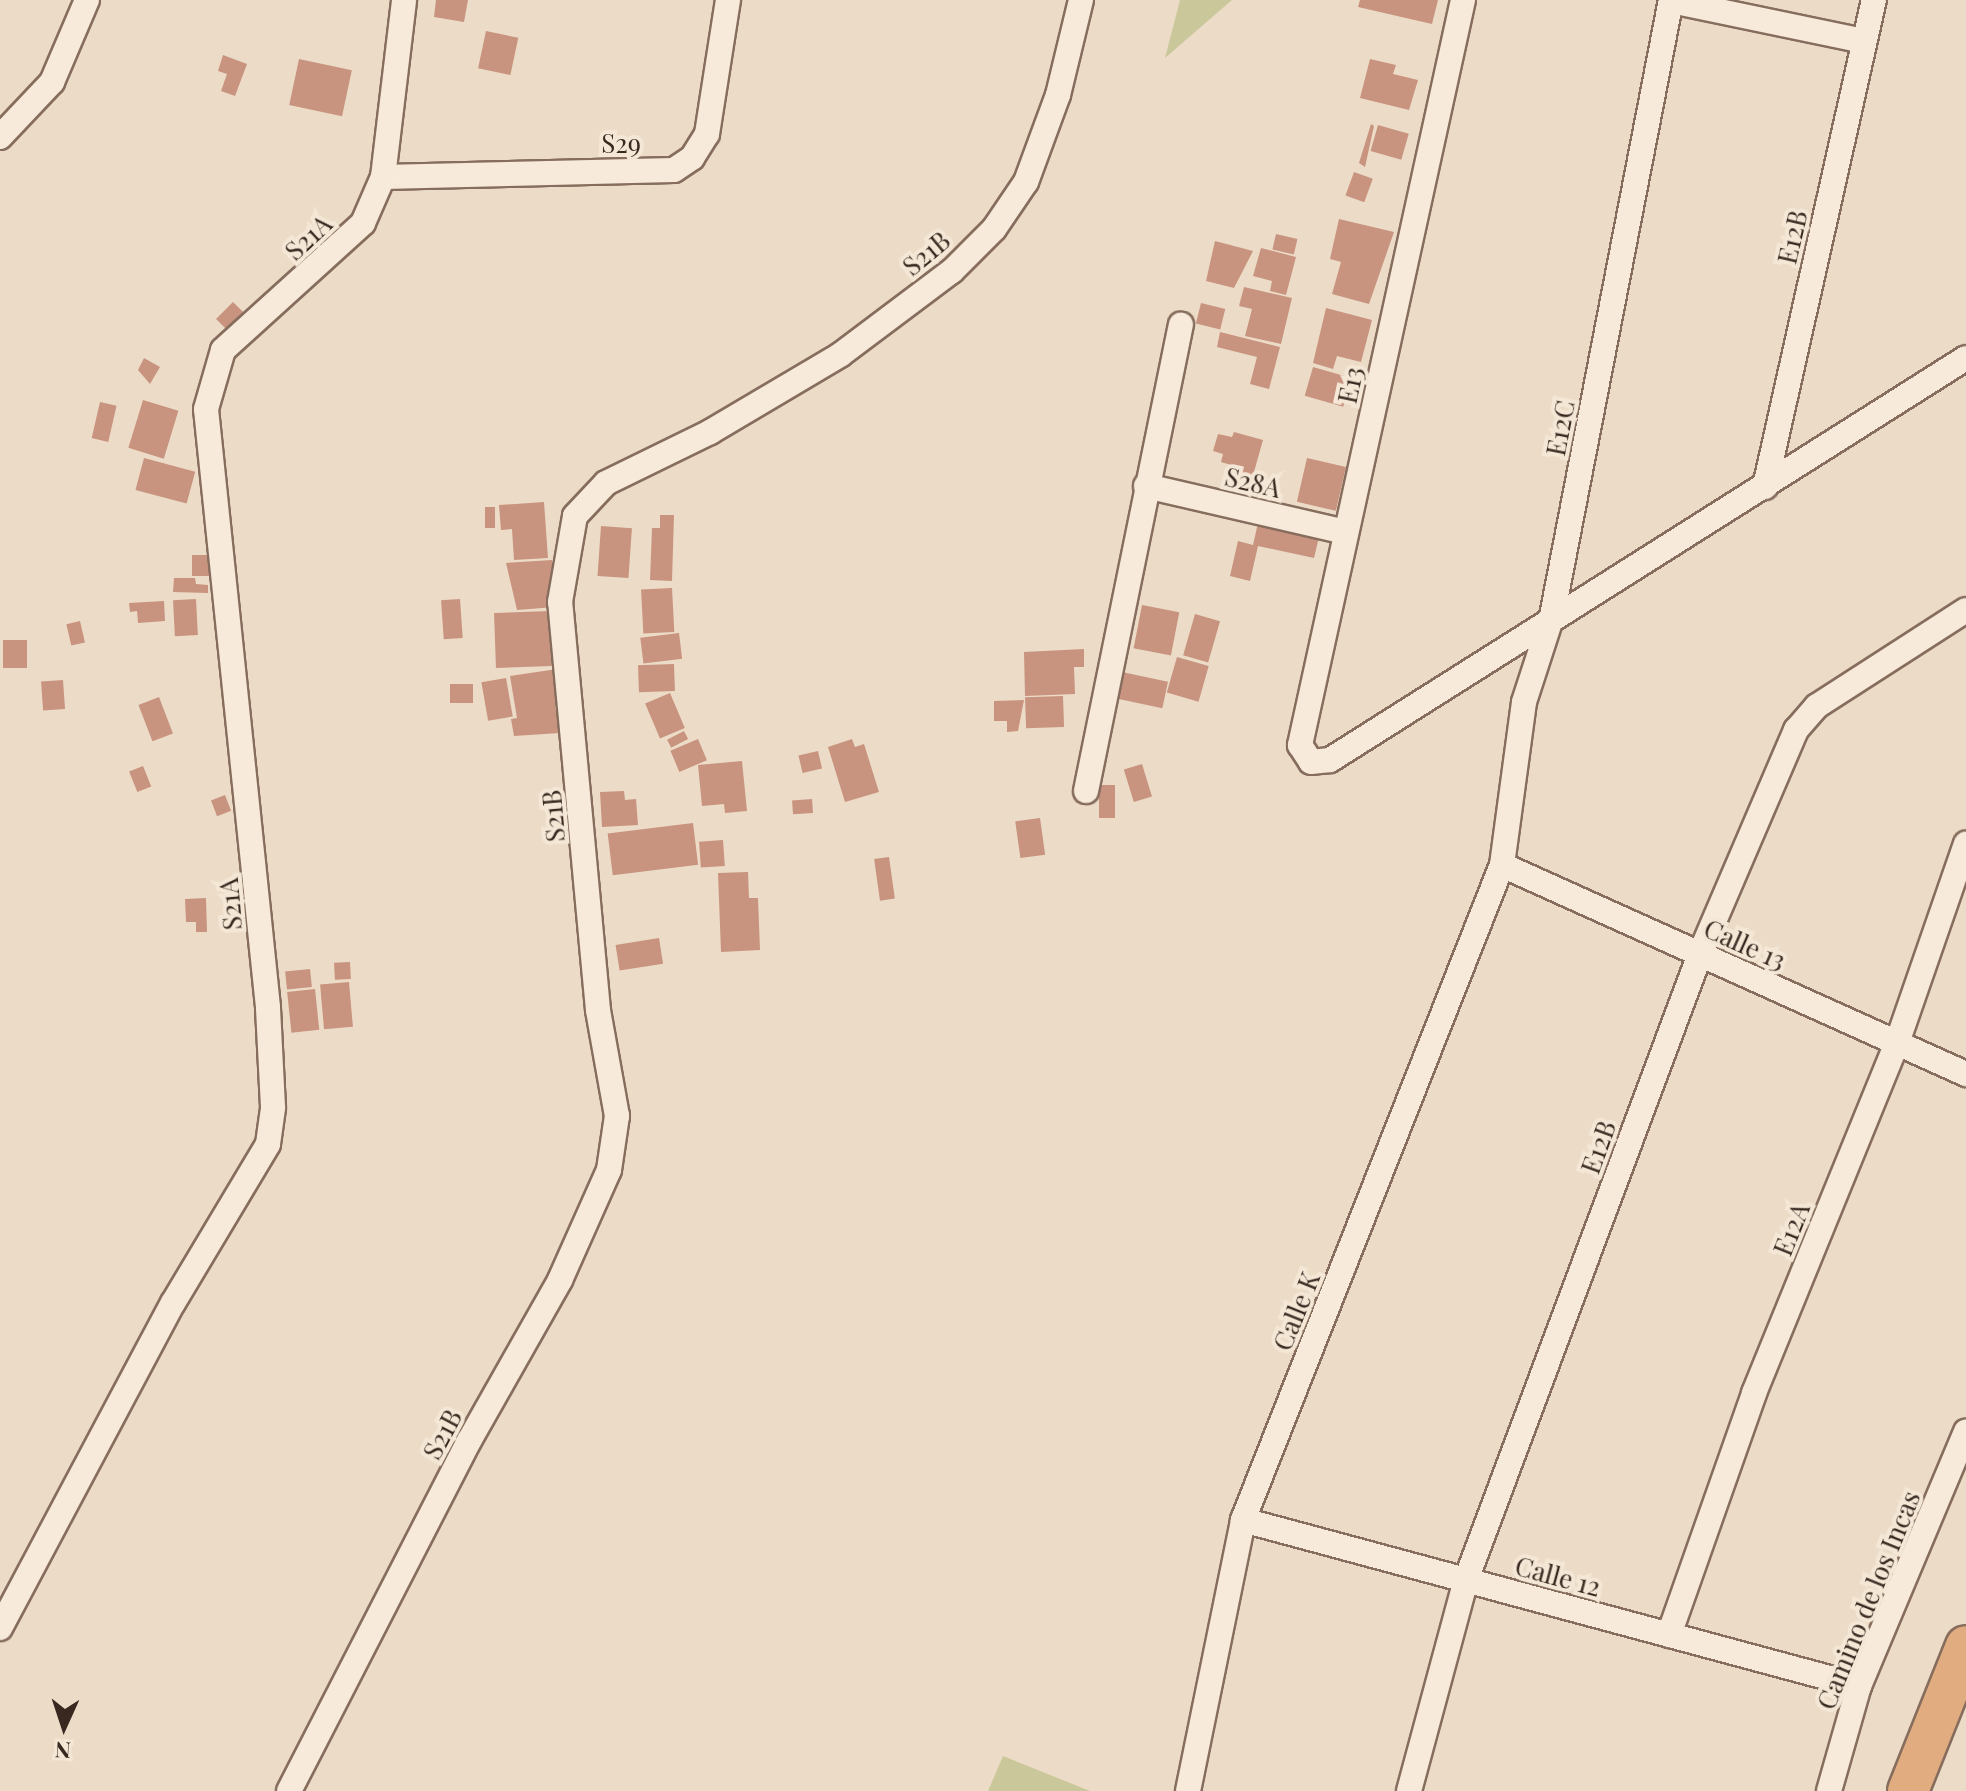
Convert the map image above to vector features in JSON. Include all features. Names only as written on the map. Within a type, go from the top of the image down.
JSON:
[{"type":"highway","points":[[1908,1791],[1966,1646]]},
{"type":"street","points":[[0,137],[52,82],[87,0]]},
{"type":"street","name":"S21A","points":[[0,1628],[166,1316],[268,1144],[273,1107],[268,1007],[206,409],[223,350],[363,223],[383,177],[404,0]]},
{"type":"street","name":"S29","points":[[383,177],[674,170],[692,158],[707,134],[728,0]]},
{"type":"street","name":"S21B","points":[[289,1791],[469,1441],[560,1280],[609,1170],[617,1116],[598,1010],[560,602],[575,516],[606,483],[710,432],[840,355],[952,271],[994,229],[1026,182],[1058,95],[1081,0]]},
{"type":"street","name":"E13","points":[[1463,0],[1300,745],[1311,762],[1330,760],[1552,616]]},
{"type":"street","name":"E12B","points":[[1765,487],[1874,0]]},
{"type":"street","points":[[1671,1],[1864,41]]},
{"type":"street","name":"E12C","points":[[1502,865],[1524,702],[1552,616],[1671,1]]},
{"type":"street","points":[[1086,791],[1181,325]]},
{"type":"street","points":[[1552,616],[1765,487],[1966,358]]},
{"type":"street","name":"S28A","points":[[1146,486],[1346,532]]},
{"type":"street","name":"E12B","points":[[1409,1791],[1466,1580],[1700,954],[1796,730],[1817,706],[1966,610]]},
{"type":"street","name":"E12A","points":[[1669,1635],[1754,1393],[1897,1043],[1966,844]]},
{"type":"street","name":"Calle 13","points":[[1502,865],[1966,1074]]},
{"type":"street","name":"Calle K","points":[[1188,1791],[1243,1520],[1502,865]]},
{"type":"street","name":"Camino de los Incas","points":[[1829,1791],[1859,1686],[1966,1432]]},
{"type":"street","name":"Calle 12","points":[[1243,1520],[1859,1686]]},
{"type":"shaded area","points":[[1180,0],[1232,0],[1165,58]]},
{"type":"shaded area","points":[[1003,1756],[1090,1791],[988,1791]]},
{"type":"building","points":[[436,0],[468,0],[464,22],[434,17]]},
{"type":"building","points":[[1360,0],[1438,0],[1432,24],[1358,7]]},
{"type":"building","points":[[486,31],[518,38],[510,75],[478,68]]},
{"type":"building","points":[[223,55],[247,64],[235,96],[221,91],[227,74],[218,71]]},
{"type":"building","points":[[299,59],[352,70],[342,116],[289,105]]},
{"type":"building","points":[[1370,59],[1396,65],[1393,74],[1418,80],[1409,110],[1360,98]]},
{"type":"building","points":[[1371,124],[1374,126],[1365,167],[1359,163]]},
{"type":"building","points":[[1378,125],[1409,134],[1401,160],[1371,151]]},
{"type":"building","points":[[1354,172],[1373,179],[1364,202],[1345,195]]},
{"type":"building","points":[[1339,219],[1394,232],[1369,304],[1332,294],[1341,262],[1330,259]]},
{"type":"building","points":[[1276,234],[1297,239],[1294,255],[1272,250]]},
{"type":"building","points":[[1215,241],[1253,251],[1234,288],[1206,281]]},
{"type":"building","points":[[1261,248],[1296,257],[1286,295],[1270,291],[1272,281],[1253,276]]},
{"type":"building","points":[[1244,287],[1292,298],[1281,344],[1245,336],[1252,309],[1239,306]]},
{"type":"building","points":[[233,302],[244,313],[227,330],[216,319]]},
{"type":"building","points":[[1201,303],[1225,309],[1220,329],[1196,323]]},
{"type":"building","points":[[1326,308],[1372,320],[1361,362],[1337,356],[1333,369],[1313,363]]},
{"type":"building","points":[[1220,332],[1280,347],[1269,389],[1250,384],[1257,357],[1217,347]]},
{"type":"building","points":[[144,358],[160,367],[150,384],[138,370]]},
{"type":"building","points":[[1313,367],[1351,378],[1343,407],[1305,396]]},
{"type":"building","points":[[143,400],[178,411],[164,459],[128,448]]},
{"type":"building","points":[[100,402],[117,406],[108,442],[92,438]]},
{"type":"building","points":[[1234,432],[1263,440],[1250,486],[1234,482],[1238,467],[1221,462],[1223,454],[1213,451],[1218,434],[1232,437]]},
{"type":"building","points":[[144,458],[195,472],[187,504],[135,490]]},
{"type":"building","points":[[1307,458],[1346,467],[1336,511],[1297,502]]},
{"type":"building","points":[[544,502],[548,558],[514,560],[512,529],[501,530],[499,505]]},
{"type":"building","points":[[485,507],[495,507],[495,528],[485,528]]},
{"type":"building","points":[[660,515],[674,515],[672,581],[650,580],[652,528],[660,528]]},
{"type":"building","points":[[1258,523],[1319,537],[1314,558],[1258,546],[1250,581],[1230,576],[1238,541],[1253,545]]},
{"type":"building","points":[[601,526],[632,528],[628,578],[598,576]]},
{"type":"building","points":[[192,555],[209,555],[209,576],[192,576]]},
{"type":"building","points":[[552,560],[555,607],[517,610],[506,563]]},
{"type":"building","points":[[174,578],[195,578],[196,584],[208,585],[208,593],[173,592]]},
{"type":"building","points":[[672,588],[674,632],[643,634],[641,590]]},
{"type":"building","points":[[196,599],[198,635],[175,636],[173,600]]},
{"type":"building","points":[[460,599],[463,638],[444,639],[441,600]]},
{"type":"building","points":[[164,601],[165,621],[138,623],[137,611],[130,612],[129,603]]},
{"type":"building","points":[[1142,605],[1179,612],[1171,655],[1134,648]]},
{"type":"building","points":[[550,611],[552,666],[496,668],[494,613]]},
{"type":"building","points":[[1195,614],[1220,621],[1208,663],[1183,655]]},
{"type":"building","points":[[80,621],[85,642],[71,646],[66,624]]},
{"type":"building","points":[[679,633],[682,659],[643,664],[640,638]]},
{"type":"building","points":[[3,640],[27,640],[27,668],[3,668]]},
{"type":"building","points":[[1084,649],[1084,667],[1074,667],[1075,694],[1025,696],[1024,652]]},
{"type":"building","points":[[1177,657],[1209,666],[1199,702],[1167,693]]},
{"type":"building","points":[[674,664],[675,691],[639,692],[638,665]]},
{"type":"building","points":[[557,669],[564,704],[555,705],[560,733],[514,736],[511,719],[517,718],[510,676]]},
{"type":"building","points":[[1122,672],[1168,682],[1162,708],[1116,698]]},
{"type":"building","points":[[506,678],[513,716],[488,721],[481,682]]},
{"type":"building","points":[[63,680],[65,709],[43,710],[41,682]]},
{"type":"building","points":[[450,684],[473,684],[473,703],[450,703]]},
{"type":"building","points":[[670,693],[685,728],[660,739],[645,704]]},
{"type":"building","points":[[1063,696],[1064,727],[1026,728],[1025,697]]},
{"type":"building","points":[[159,697],[173,733],[152,741],[138,705]]},
{"type":"building","points":[[1024,700],[1018,731],[1007,732],[1007,721],[994,721],[994,701]]},
{"type":"building","points":[[684,731],[688,739],[671,748],[667,740]]},
{"type":"building","points":[[698,739],[707,760],[679,772],[670,751]]},
{"type":"building","points":[[852,739],[855,747],[864,744],[879,792],[845,802],[828,747]]},
{"type":"building","points":[[818,751],[822,769],[803,773],[799,755]]},
{"type":"building","points":[[742,761],[747,811],[725,813],[724,804],[702,806],[698,765]]},
{"type":"building","points":[[1142,764],[1152,797],[1134,802],[1124,770]]},
{"type":"building","points":[[143,766],[151,786],[137,792],[129,772]]},
{"type":"building","points":[[1099,785],[1115,785],[1115,818],[1099,818]]},
{"type":"building","points":[[624,791],[625,800],[636,799],[638,825],[602,827],[600,792]]},
{"type":"building","points":[[225,795],[231,811],[217,816],[211,800]]},
{"type":"building","points":[[812,799],[813,813],[793,814],[792,800]]},
{"type":"building","points":[[1040,818],[1045,855],[1020,858],[1015,821]]},
{"type":"building","points":[[693,823],[698,865],[613,875],[608,833]]},
{"type":"building","points":[[723,840],[725,866],[701,868],[699,842]]},
{"type":"building","points":[[889,857],[895,899],[880,901],[874,859]]},
{"type":"building","points":[[748,872],[749,898],[758,898],[760,950],[721,952],[718,873]]},
{"type":"building","points":[[206,898],[207,932],[196,932],[196,922],[186,922],[185,899]]},
{"type":"building","points":[[659,938],[663,964],[620,971],[616,945]]},
{"type":"building","points":[[350,962],[351,979],[335,980],[334,963]]},
{"type":"building","points":[[310,969],[312,987],[287,990],[285,972]]},
{"type":"building","points":[[349,982],[353,1027],[324,1029],[320,985]]},
{"type":"building","points":[[315,989],[319,1030],[291,1033],[287,992]]}]
